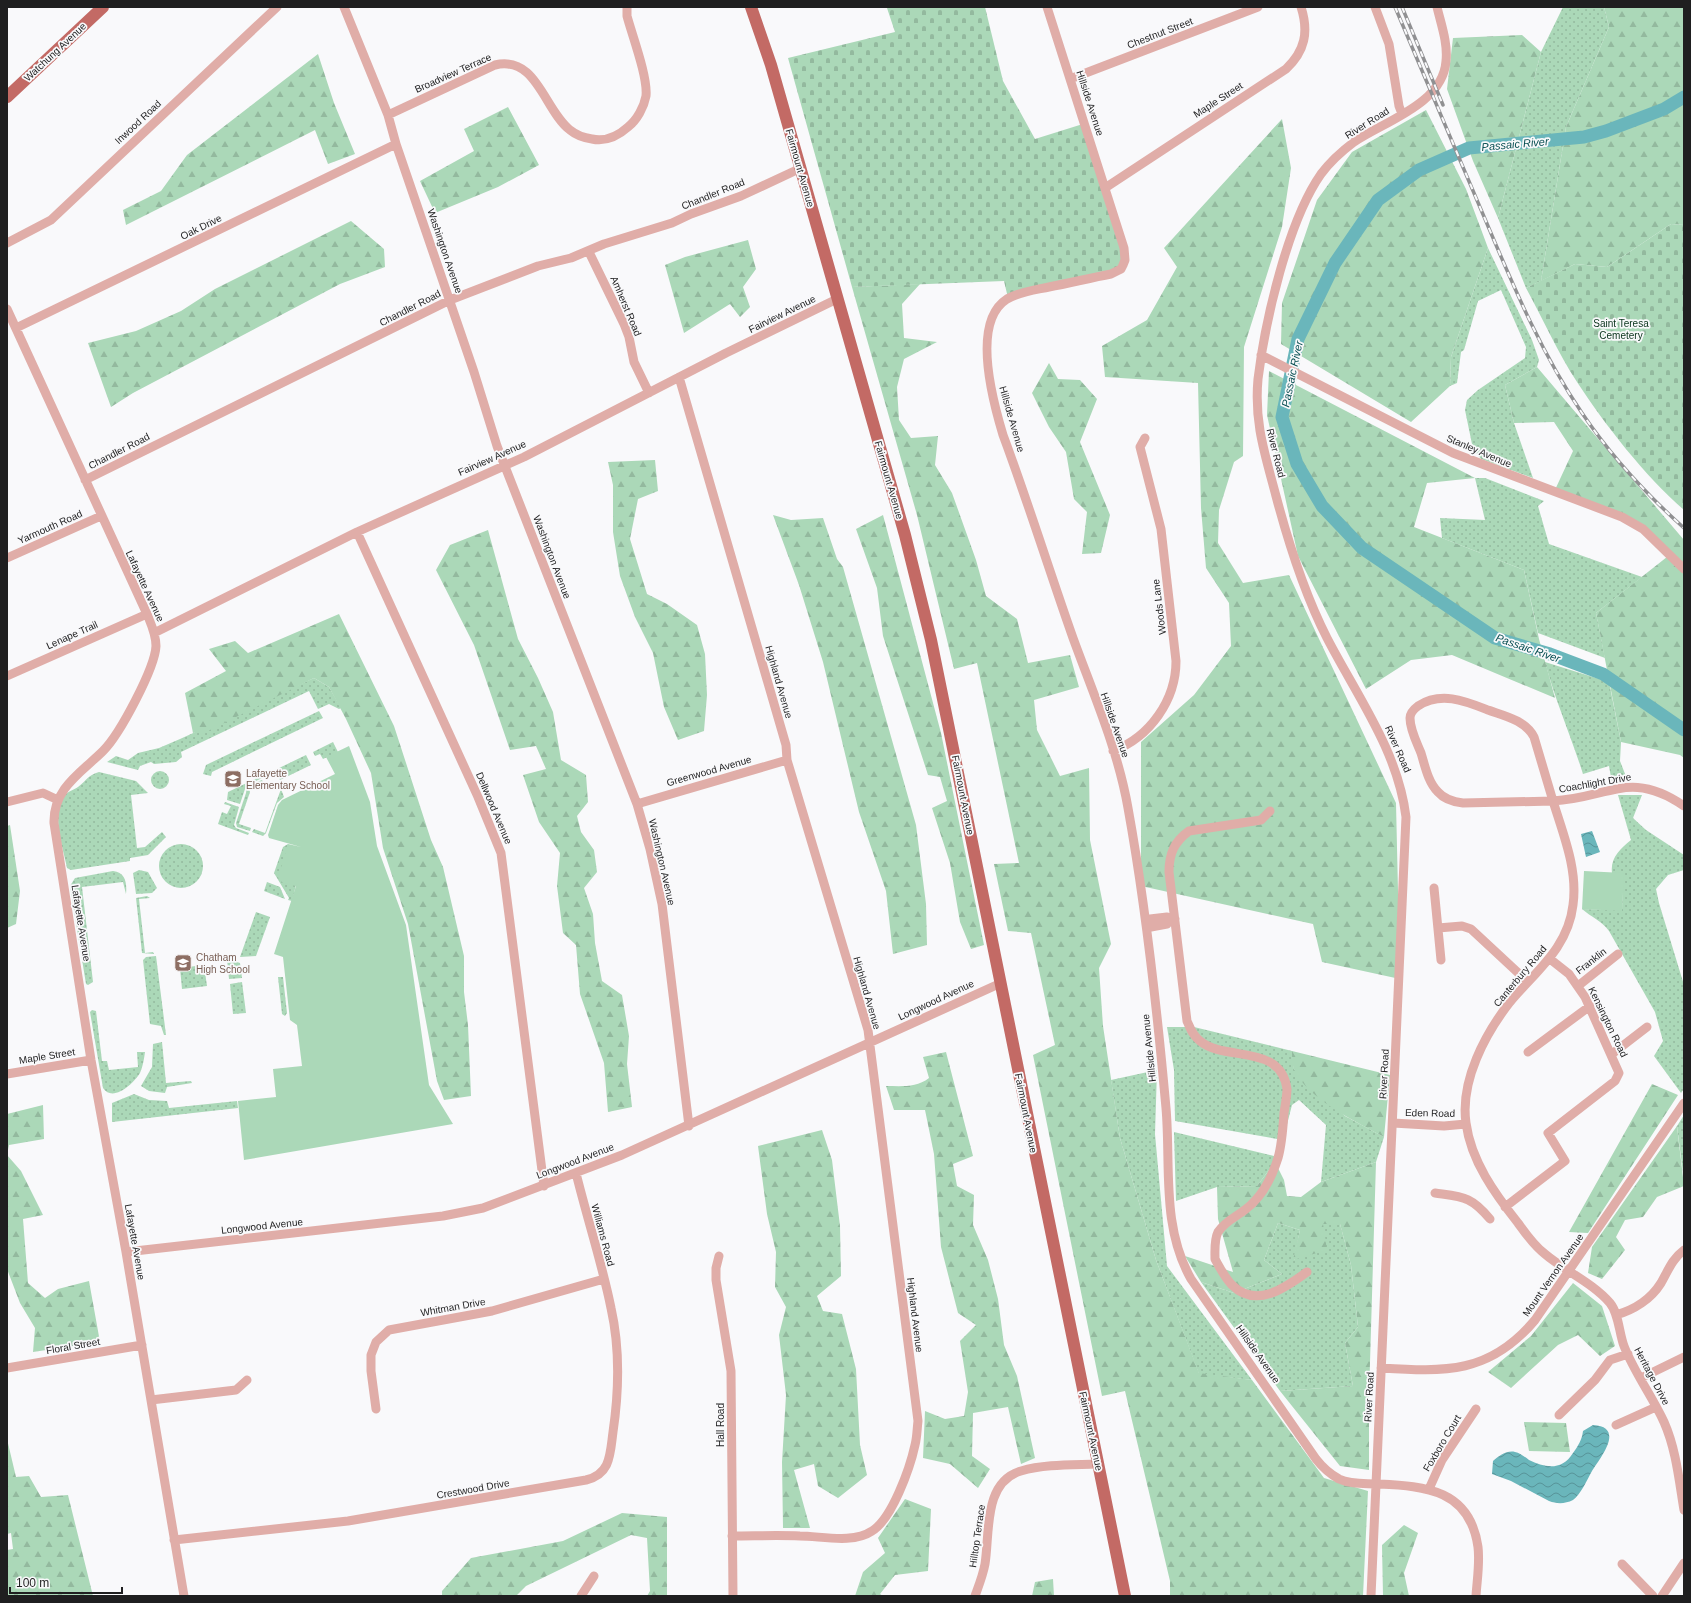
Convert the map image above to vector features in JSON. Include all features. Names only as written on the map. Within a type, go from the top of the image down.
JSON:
[{"type":"main road","name":"Watchung Avenue","points":[[7,97],[103,7]]},
{"type":"main road","name":"Fairmount Avenue","points":[[751,7],[765,46],[919,590],[939,677],[1125,1596]]},
{"type":"street","name":"Inwood Road","points":[[7,243],[51,220],[277,7]]},
{"type":"street","name":"Washington Avenue","points":[[344,7],[388,115],[396,144],[450,300],[497,446],[637,804],[650,849],[662,904],[690,1126]]},
{"type":"street","name":"Broadview Terrace","points":[[388,115],[495,65],[508,64],[521,68],[531,77],[558,119],[570,131],[584,137],[599,140],[616,136],[623,132],[638,117],[646,97],[645,80],[627,16],[627,7]]},
{"type":"street","name":"Hillside Avenue","points":[[1047,7],[1106,188],[1126,254],[1125,260],[1120,269],[1112,274],[1022,293],[1008,298],[994,313],[987,352],[991,389],[1003,435],[1114,751],[1128,806],[1147,923],[1166,1109],[1170,1211],[1175,1241],[1183,1265],[1191,1279],[1322,1466],[1340,1480],[1365,1485],[1376,1484]]},
{"type":"street","name":"Chestnut Street","points":[[1070,79],[1258,7]]},
{"type":"street","name":"Maple Street","points":[[1106,188],[1286,69],[1299,53],[1304,44],[1306,24],[1301,7]]},
{"type":"street","points":[[1375,7],[1389,44],[1399,106],[1402,114]]},
{"type":"street","name":"River Road","points":[[1371,1596],[1406,831],[1403,794],[1389,752],[1327,637],[1293,558],[1258,425],[1256,406],[1261,355],[1285,256],[1296,224],[1312,188],[1334,160],[1348,147],[1421,103],[1438,86],[1445,70],[1446,50],[1437,7]]},
{"type":"street","name":"Oak Drive","points":[[16,328],[396,144]]},
{"type":"street","name":"Chandler Road","points":[[85,480],[450,300],[538,266],[589,252],[604,244],[672,223],[691,214],[741,196],[800,168]]},
{"type":"street","name":"Amherst Road","points":[[589,252],[624,324],[629,337],[634,362],[649,393]]},
{"type":"street","name":"Fairview Avenue","points":[[154,633],[357,532],[505,464],[524,457],[679,377],[837,299]]},
{"type":"street","name":"Lafayette Avenue","points":[[7,309],[147,614],[154,633],[156,647],[152,661],[123,726],[103,751],[74,777],[58,800],[54,823],[91,1060],[126,1252],[184,1596]]},
{"type":"street","name":"Stanley Avenue","points":[[1261,355],[1307,380],[1453,453],[1622,517],[1643,530],[1684,569]]},
{"type":"street","name":"Highland Avenue","points":[[679,377],[786,745],[788,760],[868,1030],[918,1421],[916,1444],[908,1469],[890,1510],[881,1524],[871,1532],[854,1537],[732,1536]]},
{"type":"street","name":"Woods Lane","points":[[1114,751],[1130,744],[1154,721],[1167,702],[1176,678],[1176,661],[1161,529],[1140,446],[1145,438]]},
{"type":"street","name":"Yarmouth Road","points":[[7,558],[101,516]]},
{"type":"street","name":"Dellwood Avenue","points":[[357,532],[478,797],[502,854],[544,1186]]},
{"type":"street","name":"Lenape Trail","points":[[7,676],[147,614]]},
{"type":"street","name":"Canterbury Road","points":[[1553,801],[1463,803],[1450,800],[1440,795],[1430,781],[1411,725],[1411,714],[1414,708],[1422,703],[1436,699],[1451,698],[1501,714],[1524,725],[1534,737],[1553,801],[1573,870],[1574,890],[1570,922],[1560,944],[1550,959],[1500,1015],[1478,1056],[1466,1095],[1466,1124],[1473,1151],[1481,1169],[1505,1206],[1542,1252],[1569,1272]]},
{"type":"street","name":"Greenwood Avenue","points":[[637,804],[788,760]]},
{"type":"street","name":"Coachlight Drive","points":[[1553,801],[1575,800],[1610,790],[1633,786],[1657,790],[1684,806]]},
{"type":"street","points":[[7,802],[43,793],[58,800]]},
{"type":"street","points":[[1270,811],[1261,820],[1189,831],[1180,837],[1172,849],[1169,858],[1173,920],[1187,1021],[1193,1034],[1200,1042],[1210,1047],[1264,1059],[1274,1065],[1283,1076],[1287,1090],[1279,1154],[1274,1171],[1264,1189],[1247,1209],[1231,1219],[1218,1233],[1215,1259],[1232,1285],[1247,1295],[1262,1297],[1286,1288],[1306,1272]]},
{"type":"street","points":[[1434,888],[1442,960]]},
{"type":"street","points":[[1147,923],[1151,927],[1167,924],[1173,920]]},
{"type":"street","points":[[1438,928],[1462,926],[1471,929],[1528,982]]},
{"type":"street","name":"Franklin","points":[[1578,986],[1618,954]]},
{"type":"street","name":"Kensington Road","points":[[1505,1206],[1565,1161],[1548,1134],[1615,1081],[1619,1069],[1590,1006],[1578,986],[1570,974],[1550,959]]},
{"type":"street","name":"Longwood Avenue","points":[[126,1252],[463,1213],[544,1186],[690,1126],[1001,983]]},
{"type":"street","points":[[1528,1052],[1590,1006]]},
{"type":"street","points":[[1612,1054],[1647,1027]]},
{"type":"street","name":"Maple Street","points":[[7,1074],[91,1060]]},
{"type":"street","name":"Mount Vernon Avenue","points":[[1382,1368],[1430,1371],[1448,1370],[1470,1365],[1487,1358],[1512,1343],[1530,1327],[1684,1103]]},
{"type":"street","name":"Eden Road","points":[[1393,1123],[1444,1126],[1466,1124]]},
{"type":"street","name":"Williams Road","points":[[576,1173],[610,1302]]},
{"type":"street","points":[[1436,1193],[1468,1199],[1479,1206],[1490,1218]]},
{"type":"street","points":[[1616,1315],[1637,1306],[1652,1294],[1660,1284],[1673,1260],[1684,1250]]},
{"type":"street","name":"Hall Road","points":[[719,1256],[716,1268],[716,1280],[731,1371],[733,1596]]},
{"type":"street","name":"Heritage Drive","points":[[1569,1272],[1611,1304],[1628,1354],[1664,1422],[1672,1445],[1682,1490],[1684,1510]]},
{"type":"street","name":"Whitman Drive","points":[[376,1409],[371,1371],[371,1356],[376,1342],[389,1330],[492,1311],[604,1279]]},
{"type":"street","name":"Crestwood Drive","points":[[174,1540],[348,1521],[578,1482],[598,1476],[604,1471],[609,1459],[618,1377],[616,1343],[610,1302]]},
{"type":"street","name":"Floral Street","points":[[7,1368],[142,1345]]},
{"type":"street","points":[[1559,1415],[1595,1380],[1610,1360],[1628,1354]]},
{"type":"street","points":[[1641,1378],[1684,1357]]},
{"type":"street","points":[[151,1400],[236,1390],[247,1380]]},
{"type":"street","points":[[1616,1425],[1656,1407]]},
{"type":"street","name":"Foxboro Court","points":[[1429,1489],[1442,1460],[1476,1409]]},
{"type":"street","name":"Hilltop Terrace","points":[[975,1596],[985,1563],[994,1497],[1002,1484],[1008,1478],[1026,1470],[1098,1464]]},
{"type":"street","points":[[1376,1484],[1422,1487],[1429,1489],[1448,1497],[1462,1509],[1472,1525],[1478,1548],[1476,1596]]},
{"type":"street","points":[[1662,1596],[1684,1562]]},
{"type":"street","points":[[1622,1564],[1653,1596]]},
{"type":"street","points":[[581,1596],[594,1576]]},
{"type":"green space","points":[[985,7],[1003,81],[1035,139],[1086,123],[1126,253],[1115,272],[1008,298],[1004,281],[852,287],[788,58],[895,32],[887,8]]},
{"type":"green space","points":[[1563,7],[1604,7],[1609,27],[1566,127],[1541,281],[1526,288],[1498,218],[1541,52]]},
{"type":"green space","points":[[1604,7],[1684,7],[1684,225],[1671,224],[1607,267],[1575,264],[1541,281],[1566,127],[1609,27]]},
{"type":"green space","points":[[1522,35],[1541,52],[1498,218],[1473,161],[1447,89],[1453,38]]},
{"type":"green space","points":[[318,54],[334,103],[355,154],[328,164],[315,130],[126,225],[123,210],[161,191],[187,155]]},
{"type":"green space","points":[[508,107],[539,165],[498,187],[435,213],[420,181],[474,151],[464,129]]},
{"type":"green space","points":[[1426,110],[1466,189],[1488,248],[1451,357],[1450,386],[1411,422],[1281,344],[1282,303],[1317,200],[1352,152]]},
{"type":"green space","points":[[1282,119],[1291,168],[1282,227],[1244,347],[1243,456],[1234,462],[1219,510],[1218,543],[1243,583],[1289,575],[1396,803],[1400,979],[1322,962],[1313,924],[1141,886],[1141,742],[1194,695],[1231,646],[1229,603],[1206,568],[1201,508],[1198,383],[1105,377],[1102,346],[1147,320],[1177,267],[1164,248]]},
{"type":"green space","points":[[351,221],[384,249],[385,267],[340,284],[133,393],[111,407],[88,343],[136,331],[181,311],[215,289]]},
{"type":"green space","name":"Saint Teresa Cemetery","points":[[1671,224],[1684,225],[1684,510],[1640,466],[1600,416],[1570,371],[1526,288],[1575,264],[1607,267]]},
{"type":"green space","points":[[748,240],[756,269],[743,287],[750,307],[740,317],[730,304],[684,333],[665,265],[685,257]]},
{"type":"green space","points":[[1488,248],[1532,340],[1539,360],[1537,367],[1505,385],[1514,423],[1533,478],[1481,459],[1473,449],[1465,410],[1467,400],[1478,390],[1525,358],[1526,347],[1501,290],[1478,301],[1464,350],[1461,352],[1457,383],[1450,386],[1451,357]]},
{"type":"green space","points":[[920,284],[902,304],[904,338],[937,342],[904,359],[897,387],[899,420],[911,438],[938,436],[935,465],[952,493],[976,560],[986,596],[1017,619],[1028,663],[1070,655],[1079,687],[1034,700],[1037,730],[1060,776],[1089,768],[1090,840],[1111,944],[1099,968],[1103,1026],[1120,1138],[1156,1260],[1199,1373],[1252,1380],[1324,1478],[1368,1491],[1363,1596],[1170,1596],[1170,1581],[1125,1391],[1102,1396],[1033,1055],[1055,1045],[1031,933],[1008,931],[994,864],[1019,863],[977,663],[954,669],[917,515],[852,287]]},
{"type":"green space","points":[[1049,363],[1058,379],[1080,380],[1097,399],[1080,442],[1110,515],[1101,553],[1082,554],[1087,512],[1074,499],[1066,452],[1049,427],[1032,393]]},
{"type":"green space","points":[[1537,367],[1684,540],[1684,758],[1680,755],[1621,742],[1596,613],[1672,553],[1633,520],[1554,492],[1573,451],[1554,422],[1514,423],[1505,385]]},
{"type":"green space","points":[[1269,371],[1475,478],[1427,483],[1414,527],[1524,570],[1539,639],[1555,698],[1452,655],[1411,660],[1366,689],[1298,556],[1267,415]]},
{"type":"green space","points":[[655,460],[658,491],[638,499],[630,539],[647,594],[667,604],[697,625],[705,654],[707,695],[704,731],[678,740],[664,707],[653,653],[635,617],[620,576],[613,532],[613,485],[608,462]]},
{"type":"green space","points":[[1475,478],[1485,478],[1544,501],[1538,506],[1549,544],[1642,577],[1596,613],[1605,658],[1538,633],[1524,570],[1442,538],[1440,518],[1485,520]]},
{"type":"green space","points":[[773,515],[791,520],[823,518],[837,559],[843,567],[916,825],[926,904],[927,945],[893,954],[886,891],[859,812],[823,662],[799,585]]},
{"type":"green space","points":[[883,515],[941,733],[984,945],[971,949],[960,922],[950,863],[932,808],[947,801],[940,777],[928,775],[883,636],[877,588],[856,529]]},
{"type":"green space","points":[[488,530],[518,639],[553,712],[561,760],[586,775],[588,802],[577,816],[581,832],[594,850],[597,872],[584,888],[593,914],[595,943],[602,981],[622,995],[629,1036],[627,1064],[632,1107],[608,1112],[604,1063],[580,994],[576,945],[563,933],[557,886],[560,853],[539,822],[523,775],[546,769],[536,746],[510,750],[474,645],[436,570],[450,545]]},
{"type":"green space","points":[[339,614],[394,726],[431,840],[443,867],[464,956],[464,992],[468,1025],[471,1096],[444,1100],[437,1081],[408,924],[383,848],[371,773],[346,719],[329,687],[314,678],[210,730],[193,733],[185,693],[226,671],[209,649],[235,641],[248,653]]},
{"type":"green space","points":[[1545,662],[1609,682],[1621,742],[1620,761],[1627,779],[1612,783],[1609,766],[1583,774],[1553,690]]},
{"type":"green space","points":[[314,678],[329,687],[341,708],[339,709],[329,704],[318,709],[309,691],[181,752],[182,757],[176,762],[154,764],[151,762],[140,766],[138,770],[107,762],[116,756],[128,760],[138,753],[159,748]]},
{"type":"green space","points":[[319,711],[323,718],[212,772],[211,776],[203,774],[206,765]]},
{"type":"green space","points":[[333,742],[338,752],[323,759],[320,754],[315,756],[313,752]]},
{"type":"green space","points":[[349,746],[370,802],[377,846],[406,925],[429,1085],[453,1124],[244,1160],[238,1101],[276,1097],[273,1069],[302,1066],[297,1025],[290,1020],[283,957],[274,954],[296,886],[283,883],[278,878],[288,844],[301,847],[269,838],[268,835],[278,805],[282,800],[335,774],[326,757]]},
{"type":"green space","points":[[306,755],[311,765],[280,780],[275,770]]},
{"type":"green space","points":[[160,771],[166,774],[169,780],[166,786],[160,789],[154,786],[151,780],[154,774]]},
{"type":"green space","points":[[99,772],[136,781],[148,793],[131,795],[137,848],[145,847],[162,832],[166,837],[148,855],[130,858],[130,861],[71,870],[67,868],[60,840],[58,819],[59,809],[67,793],[78,787],[90,776]]},
{"type":"green space","points":[[261,776],[262,778],[246,786],[240,804],[227,800],[228,792]]},
{"type":"green space","points":[[262,780],[263,782],[249,789],[250,792],[239,824],[251,828],[250,831],[237,827],[236,823],[247,786]]},
{"type":"green space","points":[[281,789],[284,797],[277,803],[266,833],[263,836],[252,832],[254,829],[265,833]]},
{"type":"green space","points":[[1618,795],[1642,795],[1633,818],[1646,830],[1684,855],[1684,870],[1668,875],[1656,889],[1684,985],[1684,1089],[1681,1093],[1654,1056],[1663,1041],[1655,1012],[1609,931],[1603,924],[1582,909],[1622,910],[1623,873],[1612,873],[1612,868],[1614,858],[1631,840]]},
{"type":"green space","points":[[225,802],[239,807],[234,825],[236,828],[249,833],[248,835],[218,824],[222,812],[227,814],[231,806],[224,804]]},
{"type":"green space","points":[[10,825],[20,891],[16,924],[7,928],[7,826]]},
{"type":"green space","points":[[181,844],[193,848],[199,854],[203,866],[199,878],[193,884],[181,888],[169,884],[163,878],[159,866],[163,854],[169,848]]},
{"type":"green space","points":[[288,844],[296,885],[292,901],[288,900],[289,898],[274,873],[283,847]]},
{"type":"green space","points":[[139,870],[148,872],[157,888],[152,893],[136,894],[133,873]]},
{"type":"green space","points":[[113,871],[121,874],[125,879],[126,894],[123,882],[82,887],[93,982],[88,985],[86,984],[70,886],[75,878]]},
{"type":"green space","points":[[1584,871],[1624,873],[1622,911],[1582,909]]},
{"type":"green space","points":[[267,882],[280,887],[285,899],[264,891]]},
{"type":"green space","points":[[147,896],[150,898],[139,899],[145,953],[153,952],[154,954],[142,953],[136,898]]},
{"type":"green space","points":[[256,912],[270,917],[256,956],[240,957]]},
{"type":"green space","points":[[156,956],[166,1035],[164,1035],[161,1026],[150,1024],[143,960],[146,957]]},
{"type":"green space","points":[[227,959],[240,963],[242,978],[229,979]]},
{"type":"green space","points":[[204,965],[207,986],[182,989],[180,968]]},
{"type":"green space","points":[[278,977],[283,977],[287,1013],[285,1016],[282,1014]]},
{"type":"green space","points":[[242,982],[246,1013],[233,1014],[230,984]]},
{"type":"green space","points":[[92,1010],[96,1011],[102,1061],[107,1061],[109,1070],[138,1067],[137,1052],[145,1052],[140,1073],[133,1082],[118,1092],[107,1092],[103,1088],[90,1012]]},
{"type":"green space","points":[[1167,1027],[1194,1027],[1292,1051],[1294,1069],[1345,1116],[1384,1137],[1376,1162],[1321,1182],[1326,1125],[1299,1100],[1292,1105],[1283,1140],[1175,1121],[1174,1070]]},
{"type":"green space","points":[[162,1042],[166,1083],[191,1081],[192,1083],[167,1087],[165,1093],[149,1091],[141,1086],[152,1067],[153,1044]]},
{"type":"green space","points":[[1292,1051],[1390,1075],[1384,1137],[1334,1109],[1309,1090],[1300,1080],[1294,1069],[1292,1063]]},
{"type":"green space","points":[[946,1052],[973,1156],[953,1164],[957,1186],[974,1195],[973,1225],[988,1260],[998,1299],[1004,1345],[1017,1376],[1035,1458],[1021,1464],[1008,1407],[973,1413],[972,1456],[990,1469],[978,1488],[950,1464],[923,1458],[925,1411],[945,1419],[964,1416],[968,1392],[960,1341],[976,1325],[958,1313],[941,1247],[934,1154],[925,1110],[894,1110],[886,1086],[908,1086],[924,1081],[929,1078],[923,1057]]},
{"type":"green space","points":[[1157,1070],[1155,1134],[1167,1266],[1252,1380],[1199,1374],[1156,1260],[1120,1138],[1111,1080]]},
{"type":"green space","points":[[1652,1084],[1678,1095],[1588,1233],[1569,1232]]},
{"type":"green space","points":[[134,1094],[149,1100],[167,1101],[169,1108],[237,1101],[238,1108],[112,1122],[112,1103]]},
{"type":"green space","points":[[43,1105],[44,1139],[9,1145],[7,1155],[7,1114]]},
{"type":"green space","points":[[1684,1115],[1684,1181],[1677,1126]]},
{"type":"green space","points":[[1677,1126],[1684,1186],[1657,1197],[1643,1217],[1625,1220],[1616,1237],[1625,1250],[1602,1279],[1588,1273],[1592,1247]]},
{"type":"green space","points":[[822,1130],[832,1160],[840,1226],[841,1276],[817,1296],[823,1311],[842,1314],[856,1369],[860,1445],[867,1475],[838,1498],[818,1486],[814,1464],[794,1470],[810,1528],[783,1528],[782,1462],[786,1395],[779,1335],[786,1307],[775,1287],[776,1252],[767,1214],[758,1146]]},
{"type":"green space","points":[[1174,1132],[1274,1156],[1275,1162],[1257,1186],[1217,1187],[1176,1201]]},
{"type":"green space","points":[[7,1155],[21,1171],[43,1215],[23,1219],[28,1283],[45,1298],[58,1289],[89,1281],[100,1342],[33,1352],[35,1328],[20,1303],[7,1269]]},
{"type":"green space","points":[[1275,1162],[1284,1180],[1287,1196],[1301,1197],[1321,1182],[1376,1162],[1369,1396],[1369,1470],[1340,1466],[1280,1391],[1353,1386],[1345,1343],[1358,1327],[1351,1265],[1340,1224],[1323,1224],[1327,1250],[1293,1260],[1300,1230],[1278,1223],[1264,1260],[1282,1274],[1234,1293],[1201,1282],[1185,1256],[1233,1272],[1218,1219],[1217,1187],[1257,1186]]},
{"type":"green space","points":[[1278,1223],[1300,1230],[1294,1260],[1323,1224],[1340,1224],[1351,1265],[1358,1327],[1345,1343],[1353,1386],[1280,1391],[1201,1282],[1234,1293],[1282,1274],[1264,1260]]},
{"type":"green space","points":[[1573,1283],[1602,1306],[1615,1346],[1600,1356],[1578,1335],[1558,1345],[1511,1388],[1488,1372],[1531,1336]]},
{"type":"green space","points":[[1524,1422],[1566,1423],[1570,1452],[1529,1451]]},
{"type":"green space","points":[[7,1439],[16,1477],[29,1476],[41,1497],[68,1495],[93,1596],[7,1596],[7,1550],[13,1549],[11,1533],[7,1534]]},
{"type":"green space","points":[[905,1499],[931,1509],[928,1571],[895,1575],[880,1594],[883,1596],[855,1596],[863,1572],[885,1553],[878,1538]]},
{"type":"green space","points":[[622,1513],[667,1517],[667,1596],[647,1596],[650,1591],[647,1538],[631,1535],[526,1586],[516,1596],[442,1596],[442,1591],[471,1558],[563,1541]]},
{"type":"green space","points":[[1404,1525],[1418,1533],[1404,1573],[1409,1596],[1383,1596],[1382,1545]]},
{"type":"green space","points":[[1053,1579],[1054,1596],[1032,1596],[1035,1582]]},
{"type":"water","points":[[1592,831],[1600,852],[1586,857],[1581,834]]},
{"type":"water","points":[[1593,1425],[1603,1427],[1608,1431],[1608,1444],[1581,1491],[1573,1500],[1564,1503],[1552,1502],[1511,1481],[1492,1474],[1493,1461],[1500,1455],[1509,1452],[1522,1455],[1541,1465],[1553,1466],[1564,1463],[1569,1459],[1578,1445],[1583,1431]]},
{"type":"waterway","name":"Passaic River","points":[[1684,97],[1664,109],[1606,131],[1584,137],[1469,148],[1419,170],[1378,200],[1335,263],[1298,339],[1282,417],[1297,464],[1322,506],[1362,548],[1495,638],[1550,654],[1603,674],[1684,730]]},
{"type":"railway","points":[[1395,7],[1506,269],[1553,367],[1593,429],[1617,459],[1656,502],[1684,528]]},
{"type":"railway","points":[[1402,7],[1443,105]]},
{"type":"place","name":"Lafayette Elementary School","points":[[233,779]]},
{"type":"place","name":"Chatham High School","points":[[183,963]]}]
